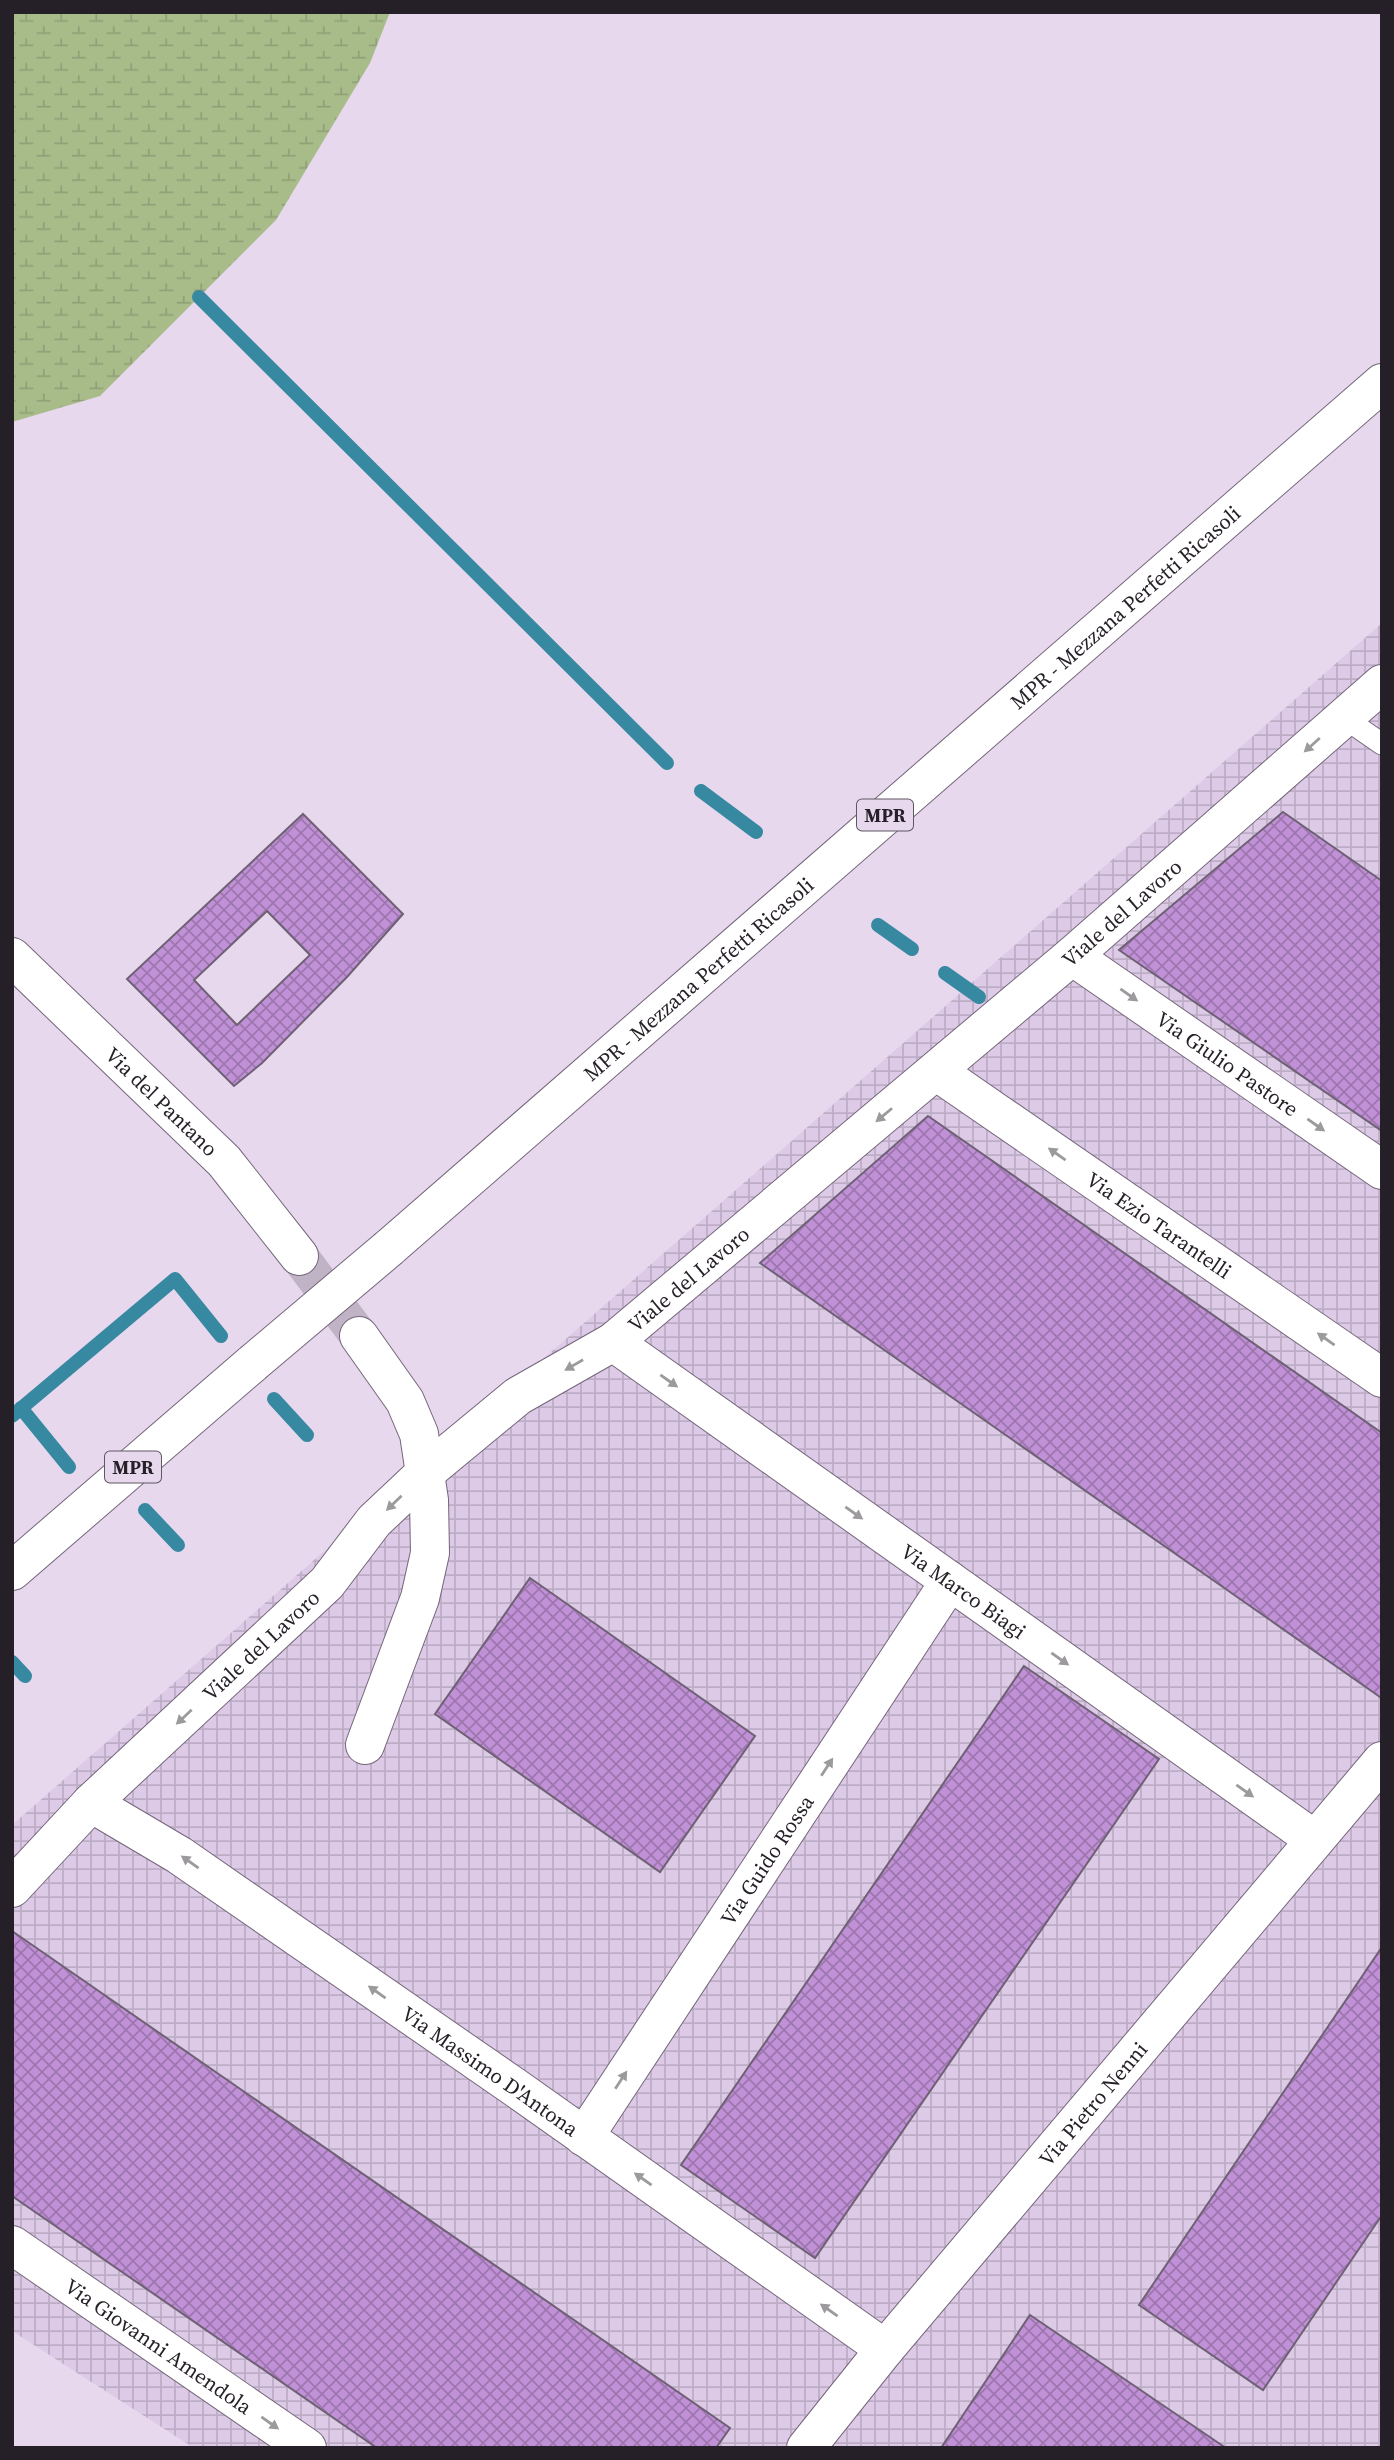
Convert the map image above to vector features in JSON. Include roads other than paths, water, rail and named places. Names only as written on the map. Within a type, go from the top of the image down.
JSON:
[{"type":"street","name":"MPR - Mezzana Perfetti Ricasoli","points":[[12,1571],[388,1248],[1382,383]]},
{"type":"street","name":"Viale del Lavoro","points":[[12,1888],[91,1803],[327,1583],[374,1521],[426,1472],[518,1396],[613,1342],[1073,956],[1382,684]]},
{"type":"street","name":"Via Giulio Pastore","points":[[1073,956],[1382,1170]]},
{"type":"street","name":"Via del Pantano","points":[[12,957],[224,1161],[299,1256]]},
{"type":"street","name":"Via Ezio Tarantelli","points":[[936,1071],[1382,1378]]},
{"type":"street","points":[[359,1336],[405,1401],[419,1434],[429,1500],[430,1553],[421,1598],[365,1745]]},
{"type":"street","name":"Via Marco Biagi","points":[[613,1342],[1315,1840]]},
{"type":"street","name":"Via Guido Rossa","points":[[584,2137],[950,1581]]},
{"type":"street","name":"Via Pietro Nenni","points":[[806,2448],[885,2350],[1382,1761]]},
{"type":"street","name":"Via Massimo D'Antona","points":[[91,1803],[179,1855],[885,2350]]},
{"type":"street","name":"Via Giovanni Amendola","points":[[12,2245],[307,2448]]},
{"type":"lane","points":[[1343,717],[1382,744]]},
{"type":"waterway","points":[[199,297],[667,763]]},
{"type":"waterway","points":[[701,791],[756,832]]},
{"type":"waterway","points":[[878,925],[912,949]]},
{"type":"waterway","points":[[945,973],[979,997]]},
{"type":"waterway","points":[[12,1416],[175,1279],[221,1336]]},
{"type":"waterway","points":[[274,1399],[307,1435]]},
{"type":"waterway","points":[[21,1408],[69,1467]]},
{"type":"waterway","points":[[145,1510],[178,1545]]},
{"type":"waterway","points":[[12,1662],[25,1676]]},
{"type":"tunnel","points":[[299,1256],[359,1336]]}]
